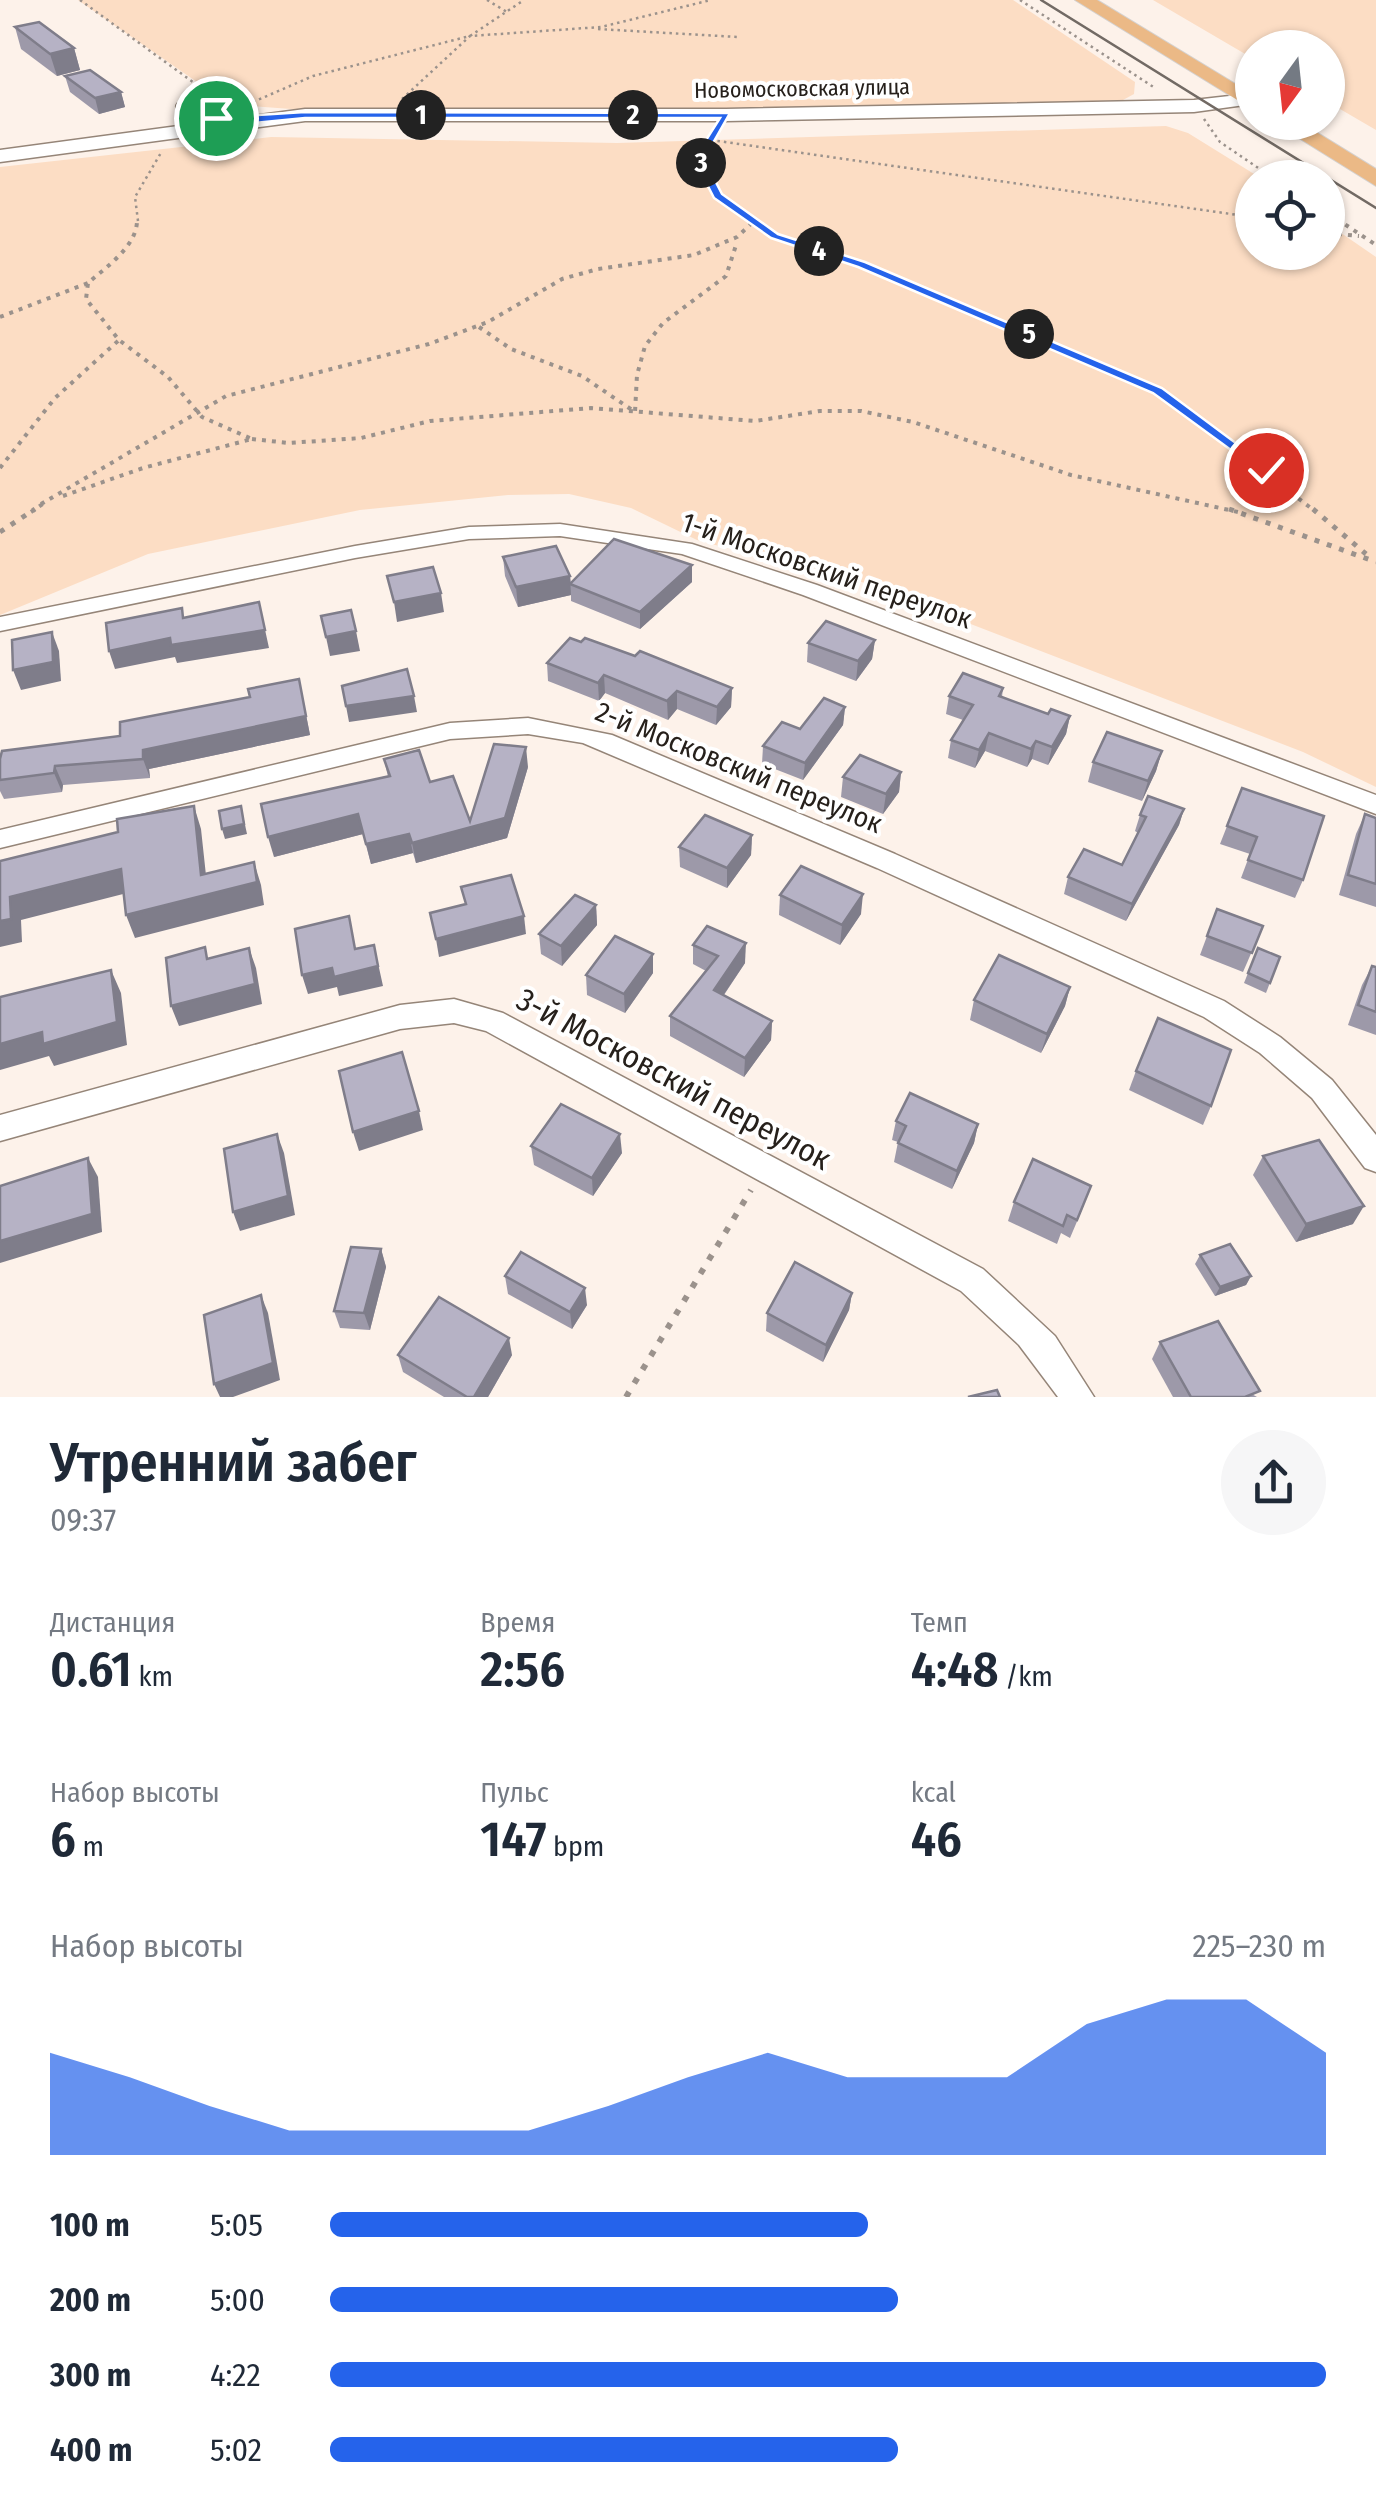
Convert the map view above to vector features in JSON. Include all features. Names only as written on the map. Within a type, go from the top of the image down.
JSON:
[{"type":"main road","points":[[1084,0],[1235,93]]},
{"type":"main road","points":[[1124,0],[1204,48]]},
{"type":"main road","points":[[1345,132],[1376,151]]},
{"type":"main road","points":[[1313,140],[1376,179]]},
{"type":"street","name":"Новомосковская улица","points":[[0,156],[220,121],[305,115],[726,115],[1235,103]]},
{"type":"street","name":"1-й Московский переулок","points":[[0,624],[469,533],[560,530],[686,548],[792,584],[1376,805]]},
{"type":"street","name":"2-й Московский переулок","points":[[0,839],[450,731],[513,722],[558,727],[604,742],[886,861],[1214,1009],[1270,1045],[1322,1090],[1376,1158]]},
{"type":"street","name":"3-й Московский переулок","points":[[0,1128],[400,1017],[454,1012],[494,1020],[972,1280],[1022,1319],[1060,1367],[1077,1397]]},
{"type":"lane","points":[[179,106],[196,109],[220,121]]},
{"type":"path","points":[[80,0],[208,93],[196,109]]},
{"type":"path","points":[[487,0],[507,12]]},
{"type":"path","points":[[391,114],[408,92],[470,36],[524,0]]},
{"type":"path","points":[[580,28],[711,0]]},
{"type":"path","points":[[1020,0],[1188,106],[1220,142],[1246,160]]},
{"type":"path","points":[[220,121],[313,76],[470,36],[580,28],[736,37]]},
{"type":"path","points":[[726,115],[699,159],[718,196],[774,236],[862,264],[1158,390],[1266,470],[1374,560]]},
{"type":"path","points":[[711,140],[848,156],[1235,215]]},
{"type":"path","points":[[0,317],[88,283],[121,254],[138,226],[135,197],[165,141]]},
{"type":"path","points":[[635,412],[634,380],[644,345],[665,318],[703,296],[728,274],[737,241],[754,221]]},
{"type":"path","points":[[1345,224],[1376,245]]},
{"type":"path","points":[[1345,234],[1362,236]]},
{"type":"path","points":[[0,532],[41,504],[94,478],[196,410],[254,386],[350,367],[479,327],[530,295],[576,273],[658,262],[737,241]]},
{"type":"path","points":[[88,283],[86,300],[119,340],[168,377],[202,418],[252,439],[288,444],[361,438],[430,420],[591,408],[755,422],[820,411],[861,411],[913,422],[1071,475],[1246,514],[1374,560]]},
{"type":"path","points":[[479,327],[511,350],[582,376],[635,412]]},
{"type":"path","points":[[0,468],[54,398],[119,340]]},
{"type":"path","points":[[41,504],[144,468],[252,439]]},
{"type":"path","points":[[626,1397],[765,1166]]},
{"type":"shaded area","points":[[78,0],[1013,0],[1135,82],[1134,94],[1123,100],[1084,103],[736,110],[291,109],[239,105],[210,91]]},
{"type":"shaded area","points":[[1153,0],[1376,0],[1376,130],[1345,112],[1345,30],[1235,30],[1235,48]]},
{"type":"shaded area","points":[[1166,126],[1188,133],[1235,162],[1235,270],[1345,270],[1345,236],[1376,257],[1376,787],[1303,752],[815,564],[767,559],[697,540],[631,508],[569,494],[508,495],[360,510],[148,554],[0,615],[0,167],[271,137],[617,143]]},
{"type":"building","points":[[39,22],[74,48],[50,54],[15,27]]},
{"type":"building","points":[[90,70],[121,92],[95,98],[65,76]]},
{"type":"building","points":[[614,539],[692,565],[640,612],[570,584]]},
{"type":"building","points":[[556,546],[570,576],[516,587],[503,557]]},
{"type":"building","points":[[433,567],[441,593],[394,602],[387,576]]},
{"type":"building","points":[[259,602],[265,630],[171,645],[170,638],[109,651],[106,623],[182,608],[183,618]]},
{"type":"building","points":[[351,610],[356,631],[326,637],[321,616]]},
{"type":"building","points":[[826,621],[875,640],[858,661],[808,643]]},
{"type":"building","points":[[52,632],[53,662],[13,670],[12,640]]},
{"type":"building","points":[[570,638],[581,642],[585,638],[635,656],[640,651],[732,688],[717,707],[677,691],[667,701],[604,675],[598,683],[547,663]]},
{"type":"building","points":[[407,669],[414,696],[346,706],[342,686]]},
{"type":"building","points":[[963,673],[1003,688],[999,696],[1048,714],[1051,709],[1070,716],[1052,747],[1036,741],[1031,749],[989,733],[979,750],[951,740],[973,705],[949,696]]},
{"type":"building","points":[[299,679],[306,716],[143,750],[143,759],[55,766],[54,773],[0,780],[2,751],[120,736],[120,722],[250,697],[248,689]]},
{"type":"building","points":[[824,698],[845,707],[805,763],[763,746],[782,722],[800,729]]},
{"type":"building","points":[[1107,732],[1162,751],[1148,781],[1093,762]]},
{"type":"building","points":[[494,744],[526,747],[505,818],[412,843],[409,834],[366,844],[358,814],[268,837],[261,804],[390,776],[384,759],[419,750],[430,782],[453,776],[470,821]]},
{"type":"building","points":[[860,755],[901,772],[886,794],[843,777]]},
{"type":"building","points":[[1242,788],[1324,816],[1303,880],[1248,860],[1257,837],[1227,826]]},
{"type":"building","points":[[1148,796],[1184,809],[1132,904],[1068,877],[1084,849],[1122,865],[1146,817],[1140,815]]},
{"type":"building","points":[[194,806],[201,875],[254,862],[257,882],[126,915],[121,869],[10,897],[11,919],[0,921],[0,861],[118,832],[117,819]]},
{"type":"building","points":[[241,806],[244,824],[222,829],[219,811]]},
{"type":"building","points":[[1365,814],[1376,818],[1376,884],[1348,875]]},
{"type":"building","points":[[705,815],[752,835],[727,868],[679,847]]},
{"type":"building","points":[[801,866],[863,894],[842,925],[780,895]]},
{"type":"building","points":[[511,875],[524,916],[436,939],[430,913],[466,904],[461,887]]},
{"type":"building","points":[[575,895],[596,905],[561,946],[539,934]]},
{"type":"building","points":[[1217,909],[1263,926],[1252,953],[1207,936]]},
{"type":"building","points":[[349,916],[355,949],[374,945],[378,966],[334,977],[332,968],[302,975],[295,929]]},
{"type":"building","points":[[707,926],[746,943],[714,990],[772,1021],[745,1058],[670,1016],[718,956],[693,945]]},
{"type":"building","points":[[615,936],[653,954],[624,994],[586,975]]},
{"type":"building","points":[[205,947],[207,959],[249,948],[255,984],[171,1006],[166,958]]},
{"type":"building","points":[[1258,948],[1280,957],[1270,983],[1248,973]]},
{"type":"building","points":[[999,955],[1070,987],[1047,1034],[974,1000]]},
{"type":"building","points":[[1372,966],[1376,967],[1376,1012],[1358,1005]]},
{"type":"building","points":[[111,970],[117,1022],[43,1044],[42,1032],[0,1044],[0,997]]},
{"type":"building","points":[[1158,1018],[1231,1050],[1211,1106],[1136,1071]]},
{"type":"building","points":[[402,1052],[419,1111],[353,1132],[339,1071]]},
{"type":"building","points":[[910,1093],[978,1124],[957,1171],[898,1143],[906,1126],[896,1121]]},
{"type":"building","points":[[561,1104],[620,1134],[592,1178],[531,1146]]},
{"type":"building","points":[[277,1134],[288,1196],[233,1212],[224,1149]]},
{"type":"building","points":[[1319,1140],[1364,1206],[1306,1224],[1263,1156]]},
{"type":"building","points":[[88,1158],[92,1214],[0,1241],[0,1186]]},
{"type":"building","points":[[1033,1159],[1091,1186],[1077,1220],[1067,1215],[1063,1226],[1014,1202]]},
{"type":"building","points":[[1230,1244],[1251,1276],[1220,1287],[1200,1255]]},
{"type":"building","points":[[351,1247],[381,1249],[364,1313],[334,1311]]},
{"type":"building","points":[[521,1252],[585,1288],[570,1312],[505,1276]]},
{"type":"building","points":[[795,1262],[852,1293],[826,1345],[767,1313]]},
{"type":"building","points":[[261,1295],[273,1363],[214,1384],[204,1315]]},
{"type":"building","points":[[439,1297],[509,1338],[474,1397],[467,1397],[398,1355]]},
{"type":"building","points":[[1218,1321],[1260,1391],[1245,1397],[1191,1397],[1160,1342]]},
{"type":"building","points":[[997,1390],[1000,1397],[968,1397]]},
{"type":"tram line","points":[[1041,0],[1376,208]]},
{"type":"route","points":[[216,118],[224,124],[305,115],[726,115],[699,159],[718,196],[774,236],[862,264],[1158,390],[1266,470]]}]
